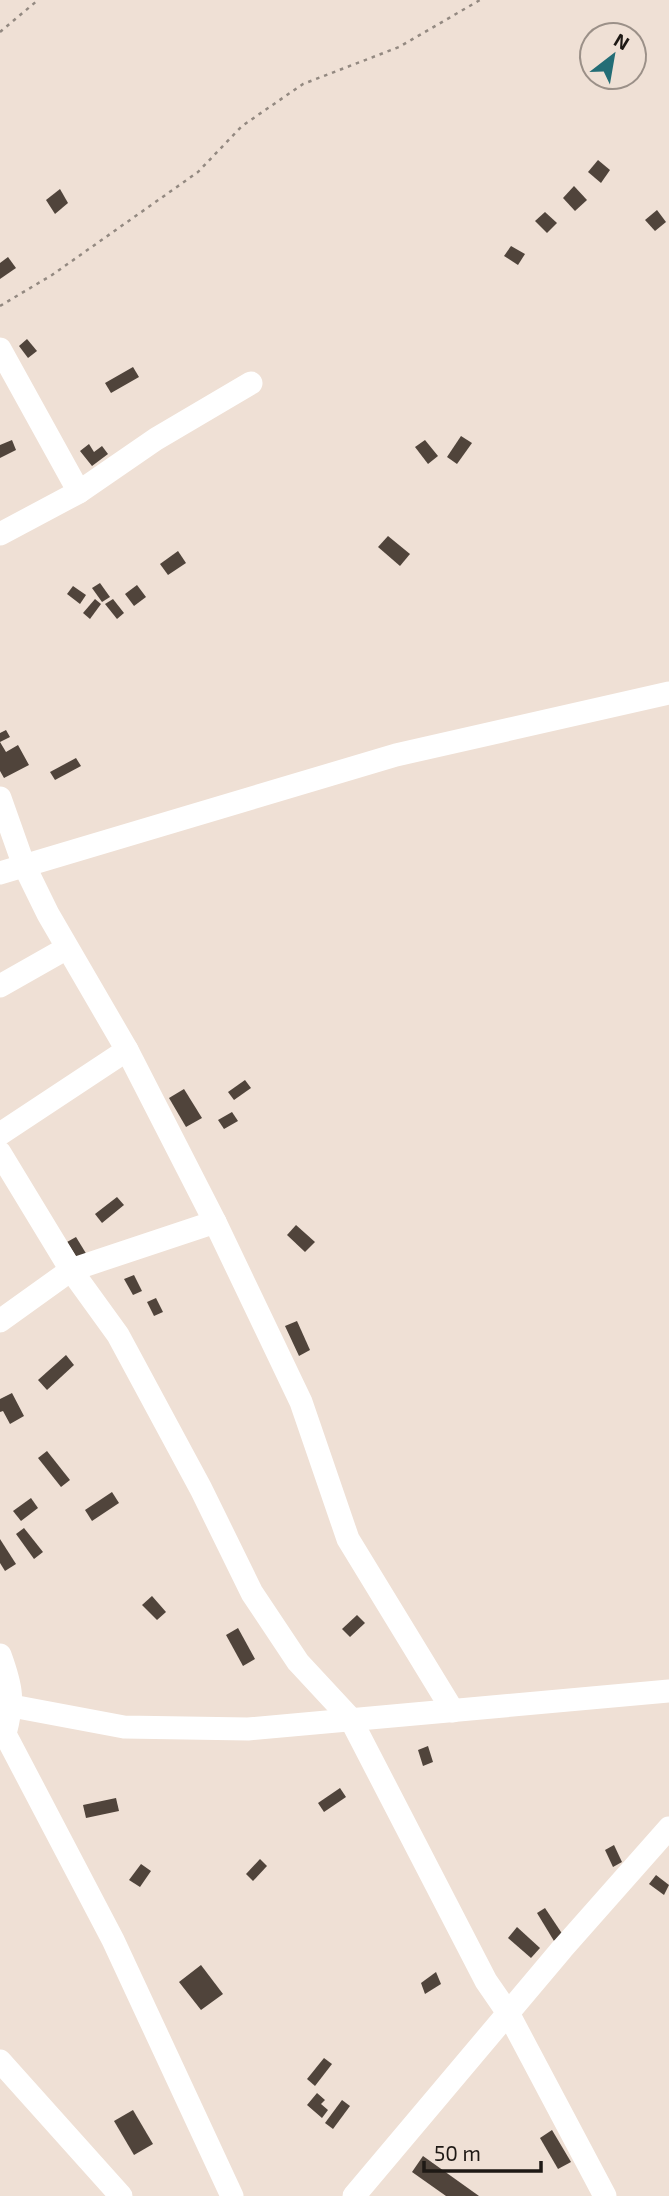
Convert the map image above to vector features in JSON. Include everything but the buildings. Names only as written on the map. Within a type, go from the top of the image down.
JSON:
[{"type":"street","points":[[0,349],[79,492]]},
{"type":"street","points":[[0,534],[79,492],[156,439],[251,383]]},
{"type":"street","points":[[0,873],[23,863],[396,755],[669,693]]},
{"type":"street","points":[[0,798],[23,863],[67,948],[127,1050],[215,1222],[301,1402],[348,1539],[453,1711]]},
{"type":"street","points":[[0,986],[67,948]]},
{"type":"street","points":[[0,1133],[127,1050]]},
{"type":"street","points":[[0,1153],[72,1270],[118,1335],[152,1395],[252,1593],[298,1662],[350,1718],[486,1981],[508,2013],[605,2196]]},
{"type":"street","points":[[0,1321],[72,1270],[215,1222]]},
{"type":"street","points":[[0,1655],[11,1685],[12,1706],[2,1736],[113,1940],[232,2196]]},
{"type":"street","points":[[12,1706],[124,1727],[248,1728],[669,1692]]},
{"type":"street","points":[[354,2196],[669,1828]]},
{"type":"street","points":[[0,2061],[121,2196]]},
{"type":"path","points":[[0,32],[38,0]]},
{"type":"path","points":[[0,306],[52,275],[198,172],[242,126],[303,84],[399,47],[480,0]]}]
